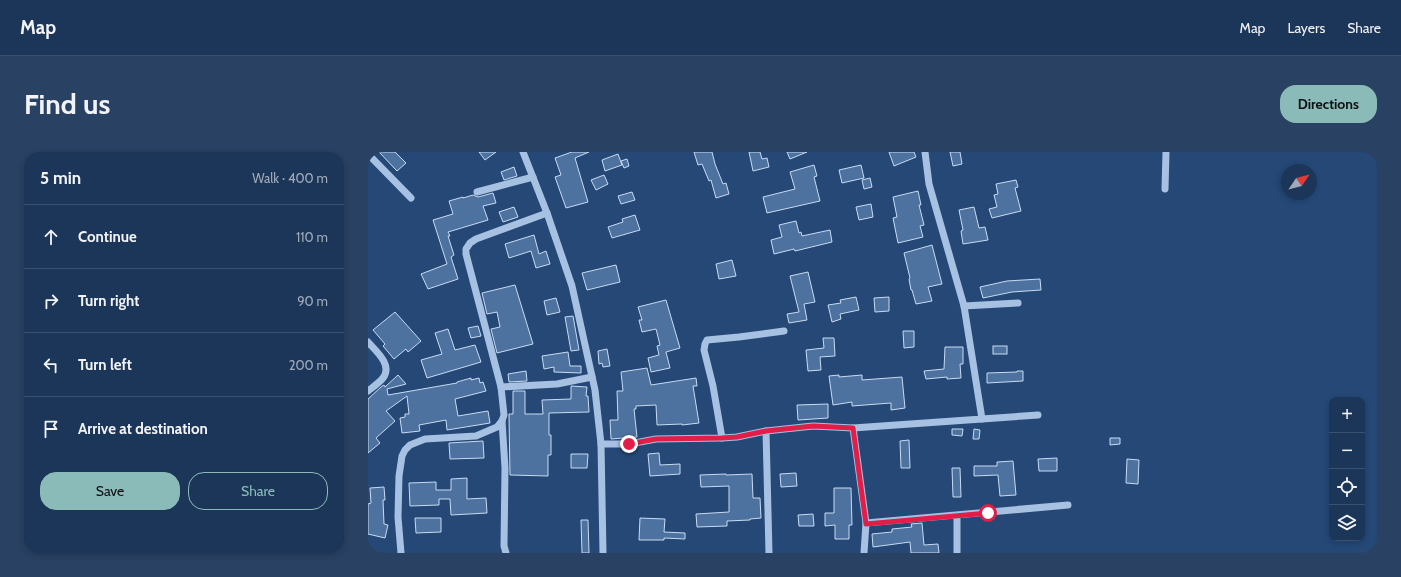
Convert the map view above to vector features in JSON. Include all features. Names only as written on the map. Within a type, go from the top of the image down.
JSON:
[{"type":"street","points":[[523,152],[547,213],[572,286],[595,390],[601,444],[603,553]]},
{"type":"street","points":[[925,152],[928,184],[964,306],[982,419]]},
{"type":"street","points":[[1165,189],[1166,152]]},
{"type":"street","points":[[368,154],[411,198]]},
{"type":"street","points":[[477,192],[533,177]]},
{"type":"street","points":[[401,553],[398,517],[399,476],[402,456],[405,450],[410,445],[424,439],[476,436],[497,427],[502,421],[504,415],[501,387],[467,262],[466,248],[470,243],[483,235],[531,220],[547,213]]},
{"type":"street","points":[[964,306],[1018,303]]},
{"type":"street","points":[[722,438],[713,386],[704,350],[705,344],[708,340],[739,338],[784,331]]},
{"type":"street","points":[[368,342],[386,366],[383,378],[368,391]]},
{"type":"street","points":[[501,387],[557,384],[592,377]]},
{"type":"street","points":[[601,444],[629,444],[656,439],[737,437],[766,431],[813,426],[853,428],[1038,415]]},
{"type":"street","points":[[502,421],[505,468],[504,546],[506,553]]},
{"type":"street","points":[[853,428],[866,524],[864,553]]},
{"type":"street","points":[[766,431],[769,553]]},
{"type":"street","points":[[866,524],[1068,505]]},
{"type":"street","points":[[957,516],[957,553]]},
{"type":"building","points":[[379,152],[395,152],[406,163],[397,171]]},
{"type":"building","points":[[479,152],[496,152],[485,160]]},
{"type":"building","points":[[572,152],[589,152],[575,158],[588,202],[566,208],[555,177],[561,175],[555,158]]},
{"type":"building","points":[[694,152],[712,152],[723,184],[726,183],[729,194],[716,198],[711,180],[709,181],[702,164],[698,165]]},
{"type":"building","points":[[749,152],[760,152],[762,159],[767,158],[769,167],[753,171]]},
{"type":"building","points":[[787,152],[807,152],[790,159]]},
{"type":"building","points":[[889,152],[914,152],[916,157],[894,166]]},
{"type":"building","points":[[950,152],[960,152],[962,164],[953,166]]},
{"type":"building","points":[[618,154],[622,165],[605,171],[602,160]]},
{"type":"building","points":[[627,159],[629,166],[624,168],[621,161]]},
{"type":"building","points":[[814,165],[817,176],[814,177],[820,201],[767,213],[763,197],[795,189],[790,172]]},
{"type":"building","points":[[861,165],[864,178],[842,183],[839,170]]},
{"type":"building","points":[[514,167],[517,176],[504,180],[501,172]]},
{"type":"building","points":[[604,175],[608,184],[596,190],[591,180]]},
{"type":"building","points":[[870,178],[872,187],[864,189],[862,180]]},
{"type":"building","points":[[1016,180],[1018,187],[1015,188],[1021,211],[992,218],[989,209],[997,207],[994,195],[998,194],[996,184]]},
{"type":"building","points":[[918,191],[921,205],[919,205],[924,225],[920,226],[923,237],[898,243],[893,218],[897,217],[893,197]]},
{"type":"building","points":[[632,192],[635,200],[621,204],[618,196]]},
{"type":"building","points":[[493,193],[496,203],[483,206],[488,220],[448,232],[454,255],[451,257],[458,279],[428,289],[421,274],[447,264],[433,220],[453,214],[449,201],[473,195],[478,197]]},
{"type":"building","points":[[871,204],[873,217],[859,220],[856,207]]},
{"type":"building","points":[[514,207],[518,217],[503,222],[499,212]]},
{"type":"building","points":[[974,207],[979,228],[985,227],[988,240],[963,244],[961,231],[963,230],[959,210]]},
{"type":"building","points":[[635,215],[640,230],[612,238],[608,227],[623,222],[622,219]]},
{"type":"building","points":[[796,221],[799,233],[801,232],[802,236],[830,230],[832,242],[795,251],[794,249],[774,254],[771,240],[782,237],[779,225]]},
{"type":"building","points":[[534,235],[539,254],[546,251],[550,264],[536,268],[531,251],[509,258],[505,244]]},
{"type":"building","points":[[932,245],[942,284],[928,287],[932,301],[916,304],[911,290],[910,278],[904,253]]},
{"type":"building","points":[[732,260],[736,276],[719,279],[716,264]]},
{"type":"building","points":[[616,265],[620,282],[587,290],[582,273]]},
{"type":"building","points":[[808,272],[815,302],[804,304],[807,320],[789,323],[787,314],[799,312],[790,276]]},
{"type":"building","points":[[1040,279],[1041,290],[1012,292],[983,298],[980,287],[1007,281]]},
{"type":"building","points":[[515,285],[533,344],[497,353],[491,329],[500,327],[497,312],[487,314],[482,293]]},
{"type":"building","points":[[856,297],[859,310],[840,314],[841,319],[832,322],[828,305],[841,303],[840,300]]},
{"type":"building","points":[[889,297],[889,311],[875,312],[874,298]]},
{"type":"building","points":[[556,298],[560,312],[547,315],[544,301]]},
{"type":"building","points":[[666,300],[680,348],[666,352],[670,368],[651,372],[648,358],[659,355],[657,346],[660,345],[656,329],[642,332],[639,320],[642,320],[638,307]]},
{"type":"building","points":[[395,312],[421,341],[408,352],[406,349],[394,359],[383,346],[385,344],[373,330]]},
{"type":"building","points":[[573,316],[579,350],[571,351],[565,317]]},
{"type":"building","points":[[478,326],[481,336],[471,338],[468,328]]},
{"type":"building","points":[[448,329],[455,350],[475,345],[481,362],[427,378],[421,360],[442,354],[435,333]]},
{"type":"building","points":[[903,331],[914,331],[914,347],[904,348]]},
{"type":"building","points":[[823,338],[834,338],[835,356],[820,357],[821,370],[808,371],[806,350],[824,348]]},
{"type":"building","points":[[993,346],[1007,346],[1007,354],[993,354]]},
{"type":"building","points":[[945,347],[963,347],[963,364],[960,364],[961,378],[947,379],[947,377],[926,379],[924,371],[944,369]]},
{"type":"building","points":[[607,349],[610,366],[603,367],[602,363],[599,364],[598,351]]},
{"type":"building","points":[[568,352],[570,366],[581,366],[581,373],[554,372],[554,367],[544,369],[542,356]]},
{"type":"building","points":[[647,368],[651,385],[696,378],[697,386],[693,386],[699,423],[657,425],[656,405],[636,406],[636,409],[634,409],[637,437],[611,439],[610,420],[618,420],[617,391],[623,391],[621,372]]},
{"type":"building","points":[[526,371],[527,381],[509,382],[508,374]]},
{"type":"building","points":[[1023,371],[1023,381],[987,383],[987,373]]},
{"type":"building","points":[[398,375],[406,384],[387,389],[388,395],[457,383],[471,378],[471,380],[479,378],[480,383],[483,382],[486,391],[455,399],[458,416],[488,411],[490,423],[447,430],[446,420],[419,425],[420,431],[402,433],[400,418],[405,417],[405,414],[409,414],[407,396],[386,411],[395,421],[376,438],[380,443],[368,453],[368,399],[381,387],[384,385],[385,387]]},
{"type":"building","points":[[839,375],[839,377],[862,375],[862,380],[902,377],[905,408],[891,410],[891,403],[852,406],[852,402],[833,405],[829,376]]},
{"type":"building","points":[[571,386],[587,387],[586,396],[588,396],[589,412],[549,413],[551,455],[548,455],[548,476],[510,475],[509,414],[513,414],[513,391],[525,391],[525,414],[543,414],[542,400],[571,399]]},
{"type":"building","points":[[828,404],[828,418],[798,420],[797,405]]},
{"type":"building","points":[[952,429],[963,429],[962,436],[952,435]]},
{"type":"building","points":[[974,429],[980,430],[979,439],[973,439]]},
{"type":"building","points":[[1110,438],[1120,438],[1120,444],[1110,445]]},
{"type":"building","points":[[909,440],[910,468],[901,468],[900,441]]},
{"type":"building","points":[[483,441],[484,458],[450,459],[449,443]]},
{"type":"building","points":[[659,453],[660,465],[680,464],[680,474],[650,476],[648,454]]},
{"type":"building","points":[[571,454],[588,454],[587,468],[571,468]]},
{"type":"building","points":[[1057,458],[1057,471],[1039,471],[1038,459]]},
{"type":"building","points":[[1127,459],[1139,460],[1138,484],[1126,483]]},
{"type":"building","points":[[1013,461],[1016,495],[1000,496],[998,475],[974,476],[974,466],[997,466],[997,462]]},
{"type":"building","points":[[952,468],[960,468],[961,497],[953,497]]},
{"type":"building","points":[[796,473],[797,486],[781,487],[780,474]]},
{"type":"building","points":[[752,474],[753,498],[760,498],[761,518],[727,521],[727,526],[697,527],[696,514],[729,512],[729,486],[701,487],[700,475]]},
{"type":"building","points":[[467,478],[467,499],[486,498],[487,513],[451,515],[450,499],[439,499],[439,505],[410,506],[409,483],[436,482],[436,490],[451,490],[451,479]]},
{"type":"building","points":[[384,487],[384,524],[388,525],[385,538],[368,534],[368,504],[371,503],[370,488]]},
{"type":"building","points":[[834,488],[851,488],[852,525],[849,525],[849,539],[835,539],[835,525],[825,526],[825,513],[834,513]]},
{"type":"building","points":[[813,514],[814,526],[799,526],[798,515]]},
{"type":"building","points":[[415,518],[441,518],[441,532],[416,533]]},
{"type":"building","points":[[640,518],[665,519],[664,532],[685,533],[685,539],[664,538],[664,540],[639,540]]},
{"type":"building","points":[[581,520],[588,520],[589,553],[582,553]]},
{"type":"building","points":[[922,523],[924,545],[938,544],[939,553],[911,553],[910,542],[873,547],[872,534],[892,532],[892,529],[912,527],[911,524]]},
{"type":"route","points":[[629,444],[656,439],[737,437],[766,431],[813,426],[853,428],[866,524],[988,513]]}]
